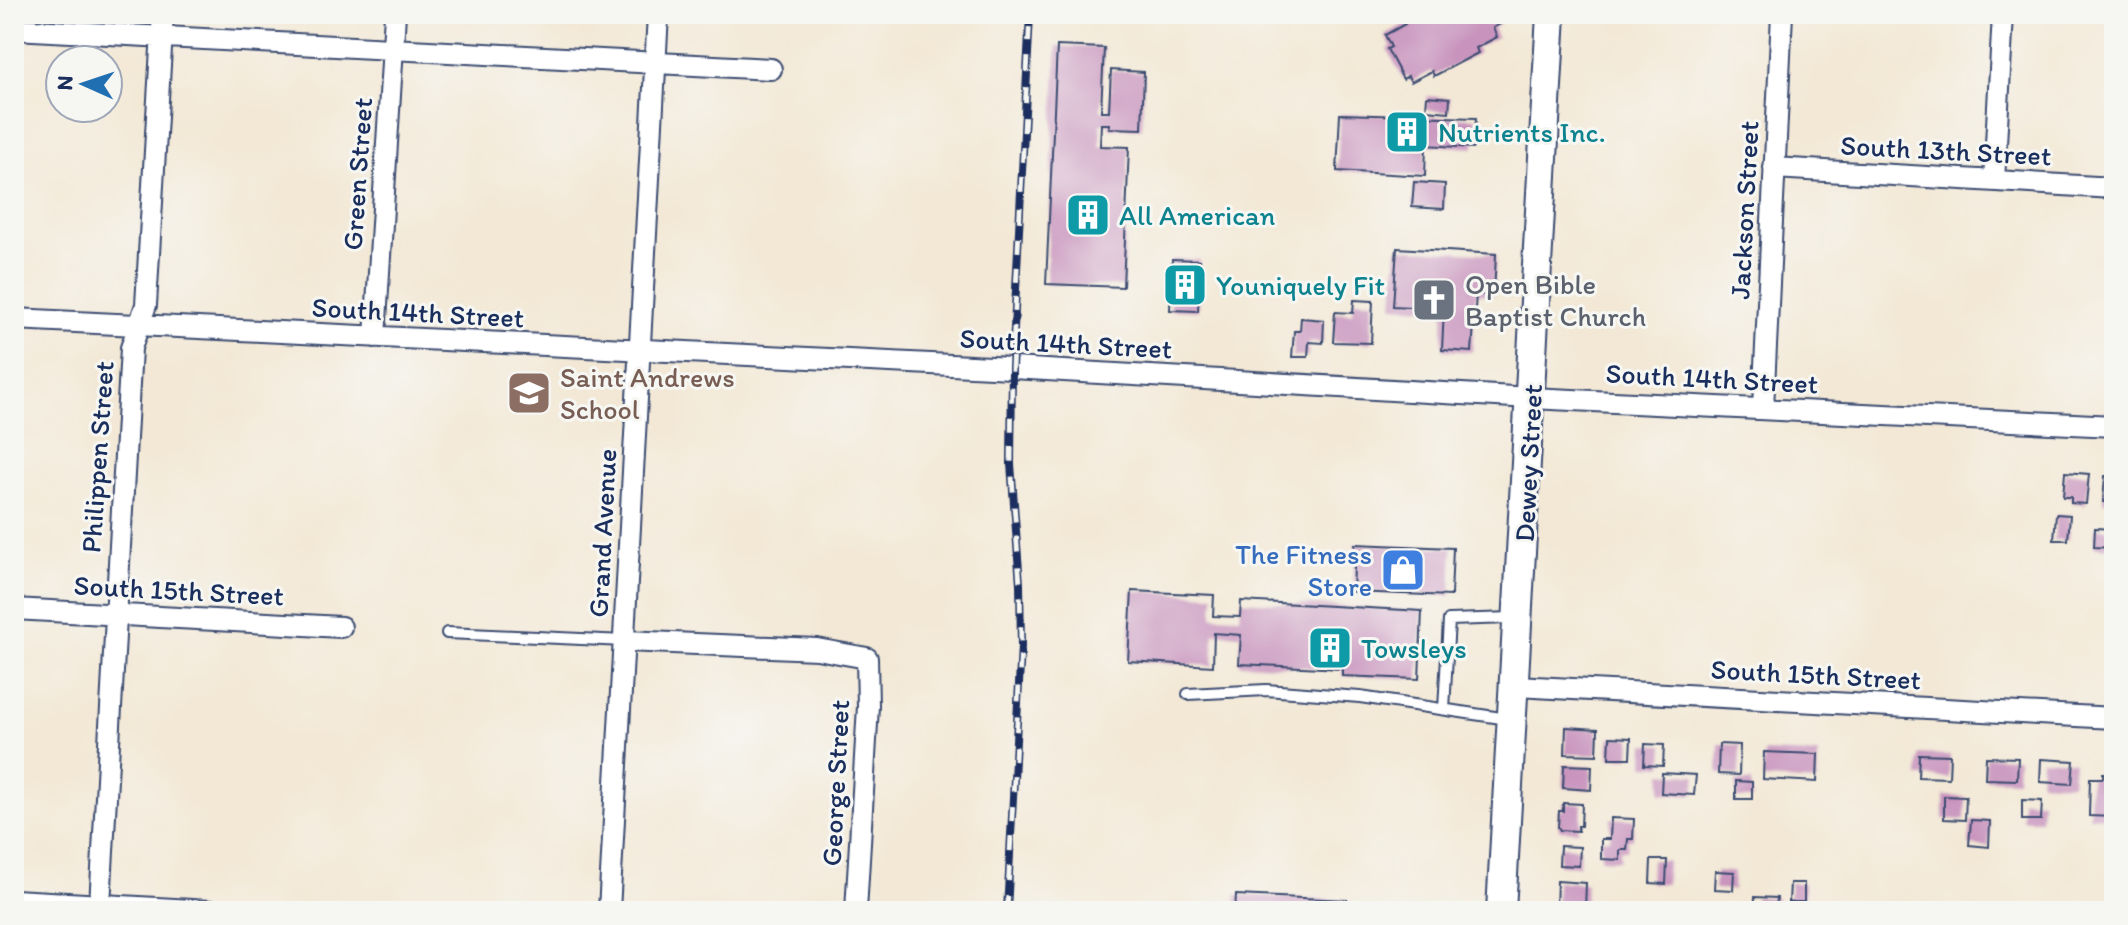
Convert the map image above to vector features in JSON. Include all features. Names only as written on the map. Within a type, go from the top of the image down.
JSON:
[{"type":"street","name":"Philippen Street","points":[[100,905],[131,348],[146,305],[163,14]]},
{"type":"street","name":"Green Street","points":[[375,337],[395,14]]},
{"type":"street","name":"Grand Avenue","points":[[609,911],[658,14]]},
{"type":"street","name":"Dewey Street","points":[[1501,911],[1516,686],[1551,14]]},
{"type":"street","name":"Jackson Street","points":[[1763,408],[1782,14]]},
{"type":"street","points":[[1994,181],[2003,14]]},
{"type":"street","points":[[14,29],[771,69]]},
{"type":"street","name":"South 13th Street","points":[[1774,168],[2114,188]]},
{"type":"street","name":"South 14th Street","points":[[14,319],[2114,426]]},
{"type":"street","name":"South 15th Street","points":[[14,609],[341,627]]},
{"type":"street","name":"George Street","points":[[625,641],[817,649],[867,658],[868,706],[856,911]]},
{"type":"street","name":"South 15th Street","points":[[1516,686],[2114,718]]},
{"type":"street","points":[[14,900],[210,911]]},
{"type":"lane","points":[[1444,709],[1449,620],[1519,618]]},
{"type":"lane","points":[[447,633],[625,641]]},
{"type":"lane","points":[[1188,694],[1266,690],[1360,697],[1514,719]]},
{"type":"building","points":[[1410,14],[1495,14],[1500,24],[1493,28],[1497,37],[1476,48],[1478,53],[1434,76],[1432,71],[1411,82],[1408,76],[1403,79],[1387,49],[1391,47],[1385,35],[1405,24],[1402,18]]},
{"type":"building","name":"All American","points":[[1057,46],[1104,48],[1101,111],[1109,111],[1111,70],[1144,72],[1142,129],[1109,128],[1109,124],[1101,124],[1100,146],[1129,147],[1123,287],[1046,284]]},
{"type":"building","points":[[1427,96],[1450,98],[1449,112],[1426,110]]},
{"type":"building","name":"Nutrients Inc.","points":[[1340,114],[1476,118],[1474,148],[1426,145],[1425,176],[1337,171]]},
{"type":"building","points":[[1414,182],[1445,184],[1444,209],[1412,207]]},
{"type":"building","name":"Open Bible Baptist Church","points":[[1397,248],[1496,254],[1494,295],[1476,294],[1472,352],[1442,350],[1444,309],[1393,306]]},
{"type":"building","name":"Youniquely Fit","points":[[1172,259],[1200,260],[1198,311],[1170,310]]},
{"type":"building","points":[[1354,300],[1373,301],[1371,343],[1333,342],[1335,312],[1353,313]]},
{"type":"building","points":[[1301,318],[1324,320],[1323,343],[1309,342],[1308,357],[1292,357],[1294,331],[1300,331]]},
{"type":"building","points":[[2065,472],[2089,474],[2086,504],[2071,503],[2071,497],[2063,497]]},
{"type":"building","points":[[2105,476],[2114,476],[2114,503],[2103,502]]},
{"type":"building","points":[[2056,514],[2070,515],[2068,540],[2054,540]]},
{"type":"building","points":[[2095,528],[2114,529],[2113,548],[2094,547]]},
{"type":"building","name":"The Fitness Store","points":[[1355,544],[1453,548],[1451,596],[1353,592]]},
{"type":"building","name":"Towsleys","points":[[1132,591],[1214,595],[1213,616],[1240,617],[1241,601],[1422,611],[1419,679],[1342,676],[1342,669],[1239,664],[1241,635],[1214,633],[1213,666],[1128,661]]},
{"type":"building","points":[[1566,727],[1598,729],[1597,755],[1565,754]]},
{"type":"building","points":[[1610,737],[1631,738],[1630,758],[1609,758]]},
{"type":"building","points":[[1645,744],[1664,745],[1663,766],[1644,765]]},
{"type":"building","points":[[1719,744],[1740,745],[1739,775],[1718,774]]},
{"type":"building","points":[[1764,752],[1818,754],[1817,782],[1763,779]]},
{"type":"building","points":[[1919,754],[1950,755],[1949,778],[1918,777]]},
{"type":"building","points":[[1986,757],[2018,758],[2017,780],[1985,779]]},
{"type":"building","points":[[2041,759],[2074,761],[2072,784],[2040,782]]},
{"type":"building","points":[[1564,765],[1592,766],[1591,790],[1563,788]]},
{"type":"building","points":[[1662,773],[1696,775],[1694,795],[1661,793]]},
{"type":"building","points":[[2103,773],[2114,773],[2114,817],[2089,816],[2090,778],[2103,778]]},
{"type":"building","points":[[1736,781],[1752,782],[1752,799],[1736,799]]},
{"type":"building","points":[[1944,796],[1966,797],[1965,820],[1944,819]]},
{"type":"building","points":[[2022,800],[2042,801],[2041,820],[2022,820]]},
{"type":"building","points":[[1563,803],[1582,804],[1578,831],[1560,830],[1558,827]]},
{"type":"building","points":[[1611,818],[1634,819],[1633,839],[1628,839],[1627,850],[1620,850],[1620,860],[1601,859],[1601,839],[1610,839]]},
{"type":"building","points":[[1971,820],[1990,821],[1989,847],[1969,845]]},
{"type":"building","points":[[1560,846],[1580,847],[1579,866],[1559,865]]},
{"type":"building","points":[[1651,860],[1667,860],[1666,884],[1650,883]]},
{"type":"building","points":[[1715,871],[1734,872],[1733,890],[1714,889]]},
{"type":"building","points":[[1557,881],[1586,883],[1585,909],[1556,908]]},
{"type":"building","points":[[1790,883],[1804,883],[1804,902],[1789,902]]},
{"type":"building","points":[[1236,895],[1347,900],[1346,911],[1235,911]]},
{"type":"building","points":[[1755,897],[1777,898],[1776,911],[1754,911]]},
{"type":"railway","points":[[1007,911],[1021,646],[1020,584],[1011,464],[1012,368],[1030,14]]},
{"type":"place","name":"Nutrients Inc.","points":[[1407,132]]},
{"type":"place","name":"All American","points":[[1088,215]]},
{"type":"place","name":"Youniquely Fit","points":[[1185,285]]},
{"type":"place","name":"Open Bible Baptist Church","points":[[1434,300]]},
{"type":"place","name":"Saint Andrews School","points":[[529,393]]},
{"type":"place","name":"The Fitness Store","points":[[1403,570]]},
{"type":"place","name":"Towsleys","points":[[1330,648]]}]
